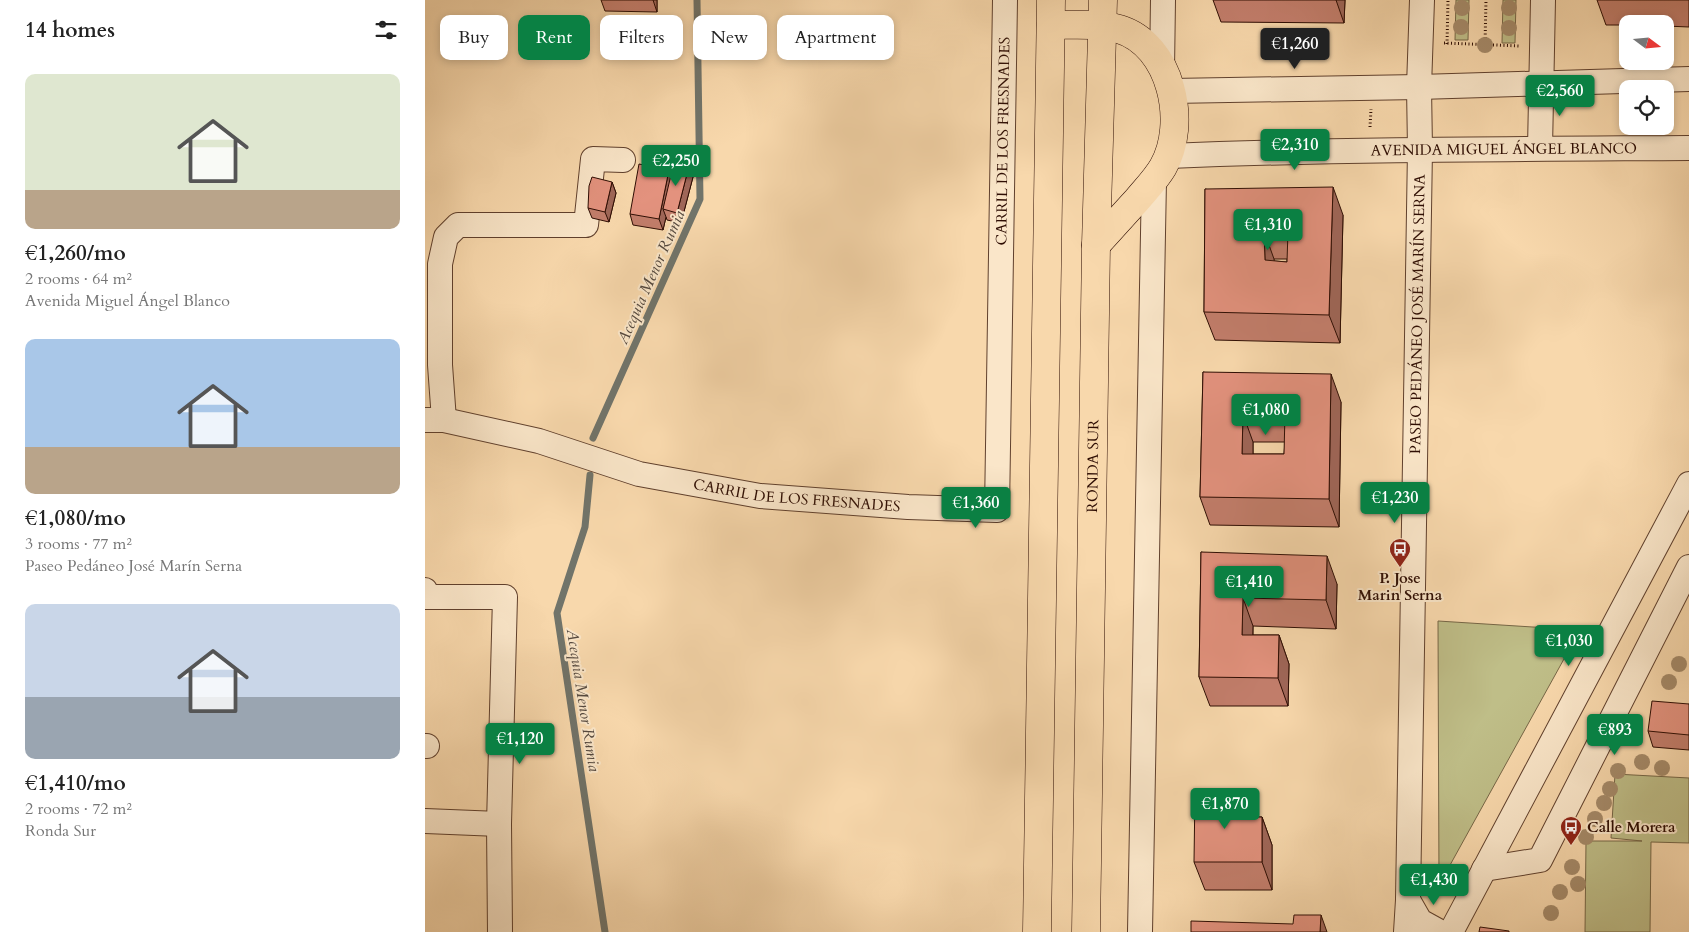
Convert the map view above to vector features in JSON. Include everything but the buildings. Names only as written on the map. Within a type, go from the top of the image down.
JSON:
[{"type":"main road","points":[[1037,932],[1051,12],[1103,13],[1120,30],[1136,38],[1150,50],[1167,80],[1175,125],[1169,156],[1154,180],[1096,245]]},
{"type":"main road","name":"RONDA SUR","points":[[1086,932],[1096,245],[1103,13]]},
{"type":"street","name":"CARRIL DE LOS FRESNADES","points":[[434,420],[539,441],[639,474],[760,496],[908,507],[997,510],[1005,0]]},
{"type":"street","points":[[1163,0],[1167,80],[1371,88],[1689,79]]},
{"type":"street","name":"PASEO PEDÁNEO JOSÉ MARÍN SERNA","points":[[1406,932],[1420,149],[1419,87],[1422,0]]},
{"type":"street","points":[[1540,148],[1543,0]]},
{"type":"street","name":"AVENIDA MIGUEL ÁNGEL BLANCO","points":[[1169,156],[1420,149],[1689,148]]},
{"type":"street","points":[[434,420],[439,365],[440,264],[446,237],[458,225],[586,225],[593,159],[623,160]]},
{"type":"street","points":[[1139,932],[1154,180]]},
{"type":"street","points":[[1451,932],[1683,505],[1689,484]]},
{"type":"street","points":[[1484,869],[1540,860],[1689,567]]},
{"type":"street","points":[[425,590],[425,597],[505,597],[499,824],[500,932]]},
{"type":"street","points":[[425,821],[499,824]]},
{"type":"street","points":[[1408,900],[1421,921],[1440,932]]},
{"type":"path","points":[[1447,44],[1448,0]]},
{"type":"path","points":[[1485,44],[1486,0]]},
{"type":"path","points":[[1521,37],[1521,53]]},
{"type":"path","points":[[1441,43],[1521,46],[1528,44]]},
{"type":"path","points":[[1370,150],[1371,88]]},
{"type":"shaded area","points":[[1456,0],[1469,0],[1468,40],[1455,40]]},
{"type":"shaded area","points":[[1503,0],[1516,0],[1515,43],[1502,43]]},
{"type":"shaded area","points":[[1438,621],[1580,630],[1439,885]]},
{"type":"shaded area","points":[[1615,774],[1689,778],[1689,843],[1651,842],[1650,932],[1585,932],[1586,841],[1642,841],[1611,838]]},
{"type":"waterway","name":"Acequia Menor Rumia","points":[[593,438],[700,199],[697,0]]},
{"type":"waterway","name":"Acequia Menor Rumia","points":[[590,475],[585,527],[557,613],[605,932]]},
{"type":"place","name":"P. Jose Marin Serna","points":[[1400,568]]},
{"type":"place","name":"Calle Morera","points":[[1571,846]]}]
